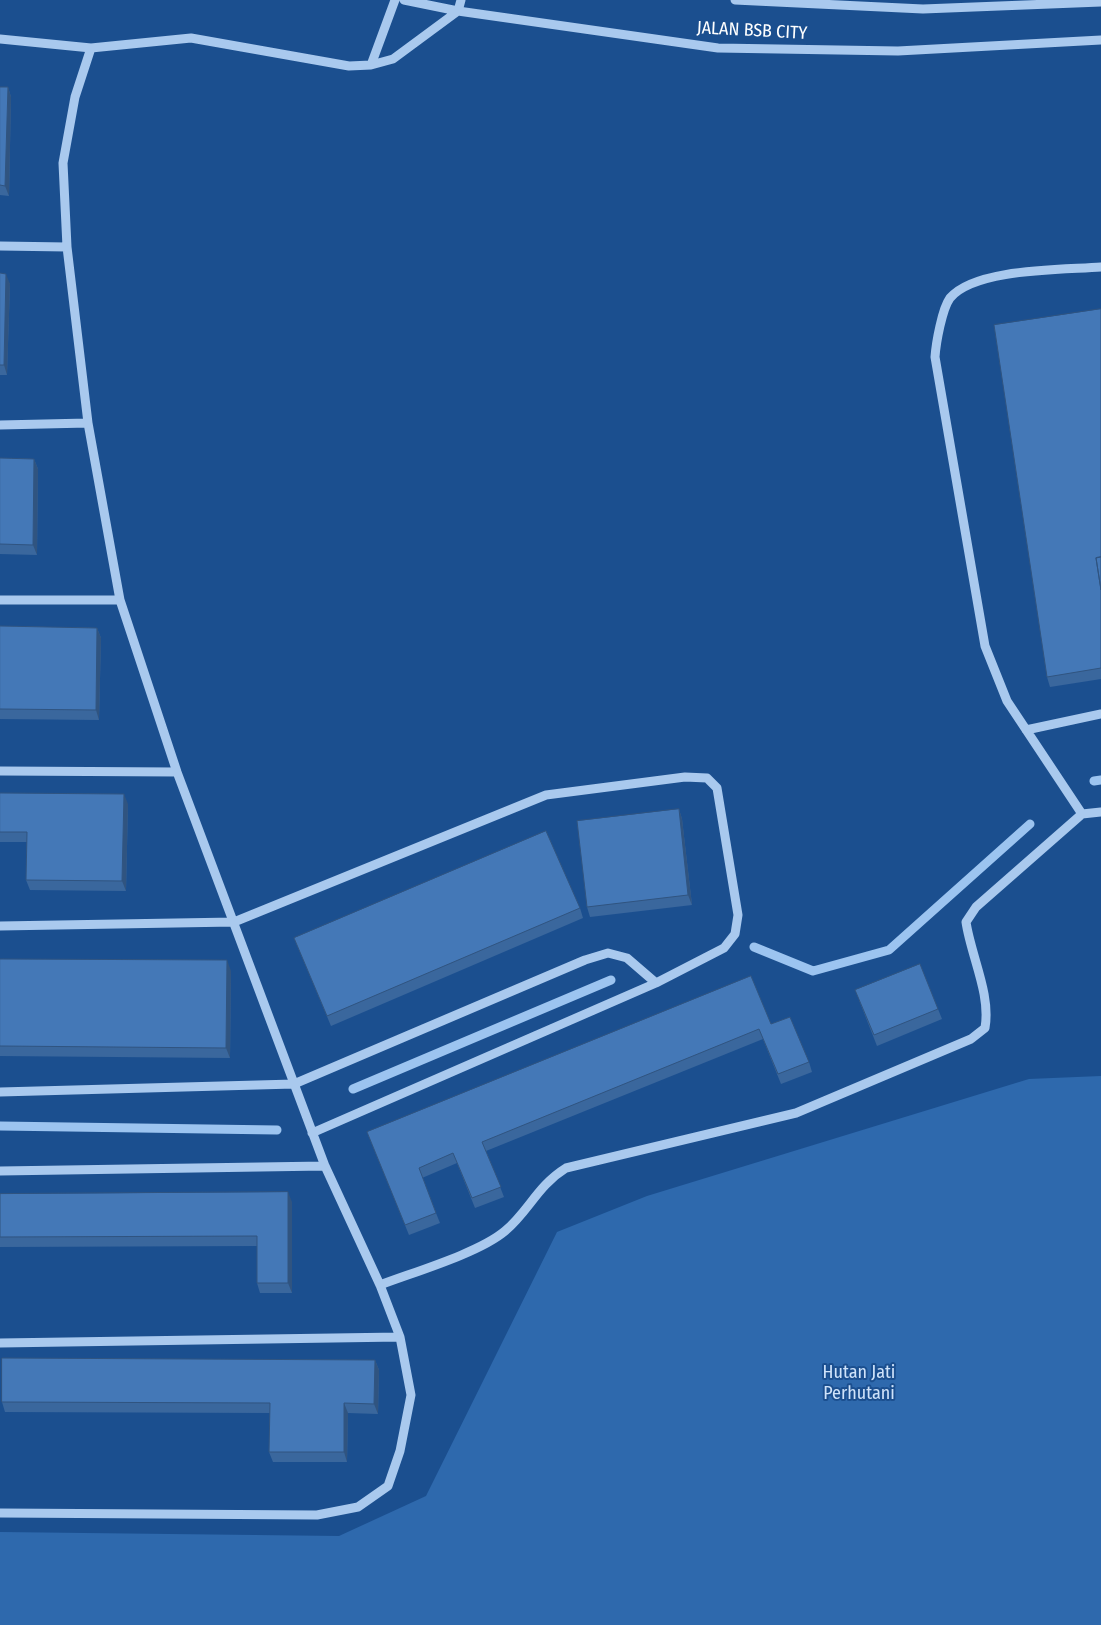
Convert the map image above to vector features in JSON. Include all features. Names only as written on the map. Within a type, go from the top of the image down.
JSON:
[{"type":"street","points":[[371,65],[395,0]]},
{"type":"street","name":"JALAN BSB CITY","points":[[404,0],[458,11],[718,48],[898,51],[1101,40]]},
{"type":"street","points":[[0,39],[91,48],[191,38],[348,66],[371,65],[393,59],[458,11],[461,0]]},
{"type":"street","name":"JALAN BSB CITY","points":[[735,0],[923,9],[1101,2]]},
{"type":"street","points":[[0,1513],[317,1515],[358,1507],[388,1486],[400,1451],[410,1394],[400,1336],[380,1285],[325,1166],[312,1133],[176,772],[120,600],[88,424],[67,247],[62,163],[75,97],[91,48]]},
{"type":"street","points":[[0,246],[67,247]]},
{"type":"street","points":[[1082,814],[1007,701],[986,646],[935,357],[936,338],[950,299],[968,283],[998,275],[1101,267]]},
{"type":"street","points":[[0,425],[88,424]]},
{"type":"street","points":[[0,600],[120,600]]},
{"type":"street","points":[[1026,730],[1101,714]]},
{"type":"street","points":[[0,771],[176,772]]},
{"type":"street","points":[[0,926],[234,922],[546,795],[685,777],[707,778],[717,788],[738,915],[735,934],[724,948],[656,983],[312,1133]]},
{"type":"street","points":[[380,1285],[483,1245],[506,1230],[549,1178],[566,1168],[796,1113],[971,1039],[985,1028],[987,1012],[966,922],[976,907],[1082,814],[1101,812]]},
{"type":"street","points":[[0,1092],[294,1084],[585,960],[608,953],[626,958],[656,983]]},
{"type":"street","points":[[0,1171],[325,1166]]},
{"type":"street","points":[[0,1343],[400,1336]]},
{"type":"green space","name":"Hutan Jati Perhutani","points":[[1101,1076],[1101,1625],[0,1625],[0,1532],[339,1536],[426,1496],[557,1232],[647,1196],[1029,1079]]},
{"type":"building","points":[[0,87],[8,87],[5,186],[0,185]]},
{"type":"building","points":[[0,273],[6,274],[4,365],[0,365]]},
{"type":"building","points":[[1101,309],[1101,557],[1096,558],[1101,590],[1101,668],[1047,677],[994,325]]},
{"type":"building","points":[[0,458],[34,459],[33,545],[0,544]]},
{"type":"building","points":[[1101,557],[1101,590],[1096,558]]},
{"type":"building","points":[[0,626],[97,628],[96,710],[0,709]]},
{"type":"building","points":[[0,793],[124,794],[122,881],[26,880],[27,832],[0,832]]},
{"type":"building","points":[[679,809],[688,895],[587,907],[577,821]]},
{"type":"building","points":[[546,831],[580,908],[327,1016],[294,938]]},
{"type":"building","points":[[0,959],[227,960],[226,1048],[0,1046]]},
{"type":"building","points":[[920,964],[938,1009],[874,1035],[855,990]]},
{"type":"building","points":[[751,976],[771,1024],[790,1017],[809,1062],[778,1074],[759,1029],[482,1142],[501,1187],[472,1198],[453,1153],[419,1168],[436,1213],[405,1225],[367,1132]]},
{"type":"building","points":[[288,1192],[288,1283],[257,1283],[257,1236],[0,1237],[0,1194]]},
{"type":"building","points":[[2,1358],[375,1360],[374,1404],[344,1403],[344,1452],[269,1452],[270,1403],[2,1402]]},
{"type":"waterway","points":[[1094,781],[1101,780]]},
{"type":"waterway","points":[[754,947],[813,971],[889,950],[1030,824]]},
{"type":"waterway","points":[[353,1089],[611,980]]},
{"type":"waterway","points":[[0,1126],[277,1130]]}]
